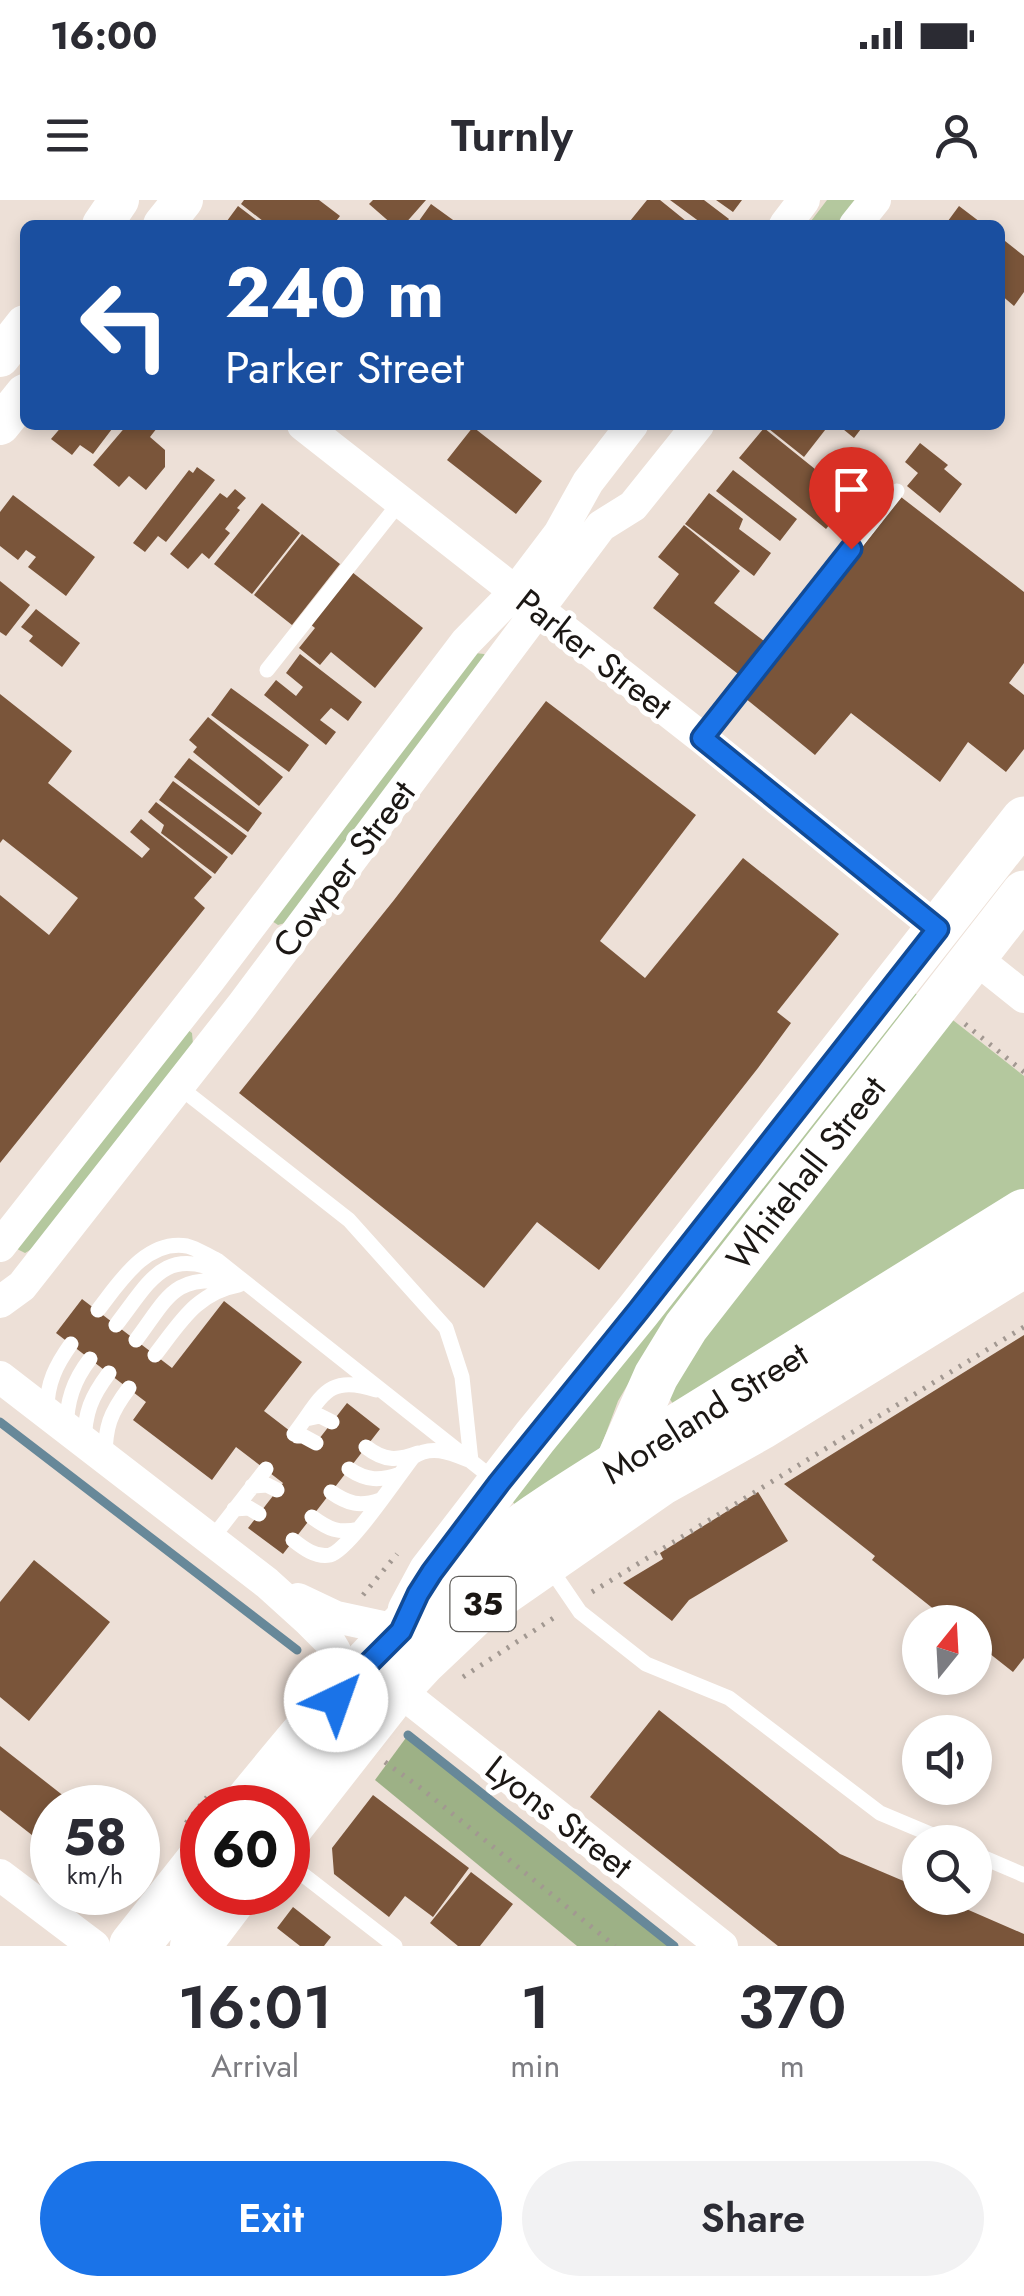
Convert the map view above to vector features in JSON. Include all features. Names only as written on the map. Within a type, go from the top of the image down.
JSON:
[{"type":"main road","name":"Whitehall Street","points":[[264,1785],[361,1671],[401,1631],[485,1472],[617,1338],[1024,819]]},
{"type":"main road","name":"Whitehall Street","points":[[614,1469],[651,1386],[686,1326],[1024,893]]},
{"type":"main road","name":"Parker Street","points":[[938,929],[974,957]]},
{"type":"main road","name":"Moreland Street","points":[[401,1631],[472,1566],[513,1536],[1024,1214]]},
{"type":"main road","name":"Moreland Street","points":[[548,1559],[660,1482],[1024,1262]]},
{"type":"main road","name":"35","points":[[310,1803],[410,1699],[432,1650],[477,1608],[548,1559],[586,1519],[614,1469]]},
{"type":"main road","points":[[134,1946],[180,1888]]},
{"type":"main road","points":[[195,1946],[219,1915]]},
{"type":"street","points":[[166,220],[183,200]]},
{"type":"street","points":[[788,220],[804,200]]},
{"type":"street","points":[[859,220],[875,200]]},
{"type":"street","points":[[0,357],[20,332]]},
{"type":"street","points":[[0,425],[20,400]]},
{"type":"street","name":"Parker Street","points":[[309,430],[938,929]]},
{"type":"street","name":"Cowper Street","points":[[526,601],[588,482],[628,430]]},
{"type":"street","name":"Cowper Street","points":[[0,1246],[226,991],[526,601],[601,526],[633,506],[686,430]]},
{"type":"street","name":"Parker Street","points":[[974,957],[1024,997]]},
{"type":"street","name":"Cowper Street","points":[[0,1302],[22,1286],[178,1086],[226,991]]},
{"type":"street","points":[[0,1377],[267,1583],[332,1644],[338,1664],[336,1700]]},
{"type":"street","points":[[267,1583],[336,1617],[401,1631]]},
{"type":"street","name":"Lyons Street","points":[[410,1699],[722,1946]]},
{"type":"street","points":[[0,1875],[94,1946]]},
{"type":"lane","points":[[702,738],[897,491]]},
{"type":"lane","points":[[267,670],[400,502]]},
{"type":"lane","points":[[178,1086],[349,1220],[446,1328],[485,1472]]},
{"type":"lane","points":[[98,1310],[128,1271],[153,1250],[185,1246],[217,1260],[485,1472]]},
{"type":"lane","points":[[116,1325],[162,1269],[184,1261],[216,1269],[248,1284]]},
{"type":"lane","points":[[136,1340],[176,1289],[188,1281],[214,1279],[248,1284]]},
{"type":"lane","points":[[155,1354],[197,1302],[248,1284]]},
{"type":"lane","points":[[71,1344],[57,1363],[47,1392],[75,1436]]},
{"type":"lane","points":[[75,1436],[66,1404],[76,1378],[90,1359]]},
{"type":"lane","points":[[75,1436],[95,1392],[109,1373]]},
{"type":"lane","points":[[316,1443],[295,1435],[336,1385],[350,1383],[385,1392]]},
{"type":"lane","points":[[75,1436],[105,1431],[129,1388]]},
{"type":"lane","points":[[306,1419],[320,1416],[332,1422]]},
{"type":"lane","points":[[366,1447],[386,1459],[435,1450],[485,1472]]},
{"type":"lane","points":[[293,1540],[316,1554],[331,1555],[347,1544],[412,1457],[421,1452]]},
{"type":"lane","points":[[210,1541],[266,1469]]},
{"type":"lane","points":[[349,1469],[370,1480],[400,1474]]},
{"type":"lane","points":[[252,1486],[267,1485],[277,1490]]},
{"type":"lane","points":[[331,1492],[352,1504],[380,1500]]},
{"type":"lane","points":[[234,1510],[249,1508],[259,1514]]},
{"type":"lane","points":[[312,1517],[334,1531],[358,1528]]},
{"type":"lane","points":[[548,1559],[580,1612],[646,1664],[728,1698],[880,1813],[909,1825]]},
{"type":"lane","points":[[992,1861],[1024,1874]]},
{"type":"lane","points":[[310,1880],[395,1946]]},
{"type":"path","points":[[962,1022],[1024,1072]]},
{"type":"path","points":[[410,1699],[437,1693],[600,1586],[1024,1326]]},
{"type":"path","points":[[383,1760],[616,1946]]},
{"type":"green space","points":[[827,200],[860,200],[845,220],[812,220]]},
{"type":"green space","points":[[475,653],[488,658],[285,923],[278,925],[272,921]]},
{"type":"green space","points":[[911,990],[923,999],[647,1352],[618,1401],[596,1460],[515,1505],[508,1495]]},
{"type":"green space","points":[[949,1017],[1024,1076],[1024,1196],[678,1411],[669,1398],[715,1316]]},
{"type":"green space","points":[[184,1027],[192,1033],[193,1044],[37,1246],[25,1253],[17,1249]]},
{"type":"green space","points":[[408,1735],[674,1946],[577,1946],[375,1780]]},
{"type":"building","points":[[244,200],[319,200],[340,216],[337,220],[262,220],[241,204]]},
{"type":"building","points":[[373,200],[426,200],[408,220],[387,220],[369,204]]},
{"type":"building","points":[[647,200],[660,200],[685,220],[631,220]]},
{"type":"building","points":[[670,200],[704,200],[729,219],[697,220]]},
{"type":"building","points":[[716,200],[742,200],[733,212]]},
{"type":"building","points":[[431,204],[453,220],[420,220]]},
{"type":"building","points":[[238,206],[256,220],[228,220]]},
{"type":"building","points":[[959,206],[977,220],[949,220]]},
{"type":"building","points":[[1005,241],[1024,256],[1024,292],[1014,306],[1005,298]]},
{"type":"building","points":[[59,430],[111,430],[93,454],[80,445],[72,455],[51,439]]},
{"type":"building","points":[[123,430],[155,430],[150,437],[165,450],[165,467],[146,490],[129,476],[119,487],[93,465]]},
{"type":"building","points":[[471,430],[477,430],[542,481],[516,514],[447,460]]},
{"type":"building","points":[[766,430],[851,498],[826,529],[739,458]]},
{"type":"building","points":[[770,430],[825,430],[804,457]]},
{"type":"building","points":[[844,430],[860,430],[854,438]]},
{"type":"building","points":[[920,443],[948,465],[944,469],[962,484],[940,513],[907,486],[918,473],[905,462]]},
{"type":"building","points":[[197,467],[215,480],[166,542],[158,536],[145,552],[133,543],[189,470],[193,473]]},
{"type":"building","points":[[733,470],[797,519],[780,541],[716,491]]},
{"type":"building","points":[[235,489],[246,498],[225,529],[230,533],[209,559],[202,553],[188,569],[170,554],[220,493],[227,498]]},
{"type":"building","points":[[709,493],[743,519],[739,529],[771,553],[754,576],[685,524]]},
{"type":"building","points":[[13,495],[95,557],[66,596],[28,567],[36,557],[26,550],[18,560],[0,546],[0,512]]},
{"type":"building","points":[[901,497],[1024,592],[1024,663],[1009,683],[1024,695],[1024,749],[1006,772],[968,742],[940,782],[851,713],[815,755],[745,698]]},
{"type":"building","points":[[262,503],[300,533],[252,594],[214,564]]},
{"type":"building","points":[[684,525],[740,571],[714,603],[768,644],[742,677],[653,608],[679,574],[658,557]]},
{"type":"building","points":[[302,534],[340,564],[292,625],[254,595]]},
{"type":"building","points":[[352,572],[423,628],[375,688],[331,652],[320,665],[299,648],[315,628],[310,624]]},
{"type":"building","points":[[0,581],[30,605],[6,636],[0,632]]},
{"type":"building","points":[[36,609],[80,643],[62,667],[29,641],[33,636],[21,627]]},
{"type":"building","points":[[300,654],[362,702],[348,721],[331,708],[320,720],[336,732],[326,745],[264,695],[276,680],[296,696],[303,687],[286,673]]},
{"type":"building","points":[[231,688],[309,745],[289,772],[211,715]]},
{"type":"building","points":[[0,694],[72,751],[48,783],[142,858],[150,849],[130,832],[141,819],[212,877],[194,898],[205,908],[0,1163],[0,895],[49,935],[78,898],[3,839],[0,843]]},
{"type":"building","points":[[546,701],[696,815],[600,941],[645,978],[743,858],[839,934],[777,1012],[791,1023],[599,1270],[537,1222],[484,1288],[239,1093],[394,900]]},
{"type":"building","points":[[208,717],[283,777],[259,806],[193,752],[197,747],[189,740]]},
{"type":"building","points":[[189,758],[262,813],[248,832],[174,777]]},
{"type":"building","points":[[173,781],[247,836],[232,855],[159,800]]},
{"type":"building","points":[[156,802],[228,857],[215,874],[161,833],[164,825],[148,812]]},
{"type":"building","points":[[82,1299],[172,1368],[224,1301],[302,1362],[264,1411],[312,1448],[347,1403],[380,1429],[283,1554],[248,1528],[283,1483],[236,1447],[212,1480],[133,1420],[146,1402],[56,1333]]},
{"type":"building","points":[[1024,1335],[1024,1658],[1013,1672],[992,1655],[992,1605],[929,1605],[872,1560],[875,1556],[784,1484]]},
{"type":"building","points":[[758,1492],[788,1541],[689,1600],[672,1621],[623,1583],[663,1559],[660,1553]]},
{"type":"building","points":[[34,1560],[110,1622],[29,1721],[0,1697],[0,1602]]},
{"type":"building","points":[[659,1710],[840,1854],[902,1880],[902,1915],[980,1915],[1024,1934],[1024,1946],[778,1946],[590,1797]]},
{"type":"building","points":[[0,1746],[50,1785],[30,1785],[30,1834],[0,1810]]},
{"type":"building","points":[[373,1795],[469,1868],[433,1917],[405,1896],[389,1917],[334,1874],[332,1848]]},
{"type":"building","points":[[471,1872],[513,1904],[480,1946],[458,1946],[430,1923]]},
{"type":"building","points":[[287,1915],[303,1915],[331,1937],[324,1946],[300,1946],[277,1928]]},
{"type":"waterway","points":[[0,1422],[297,1650]]},
{"type":"waterway","points":[[408,1735],[674,1946]]},
{"type":"route","points":[[336,1700],[401,1631],[432,1572],[499,1483],[938,929],[702,738],[851,549]]}]
